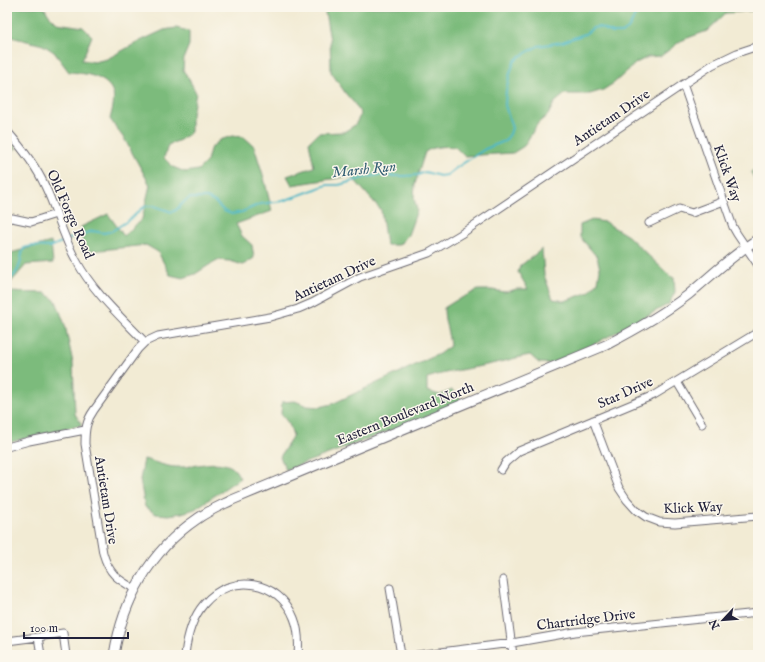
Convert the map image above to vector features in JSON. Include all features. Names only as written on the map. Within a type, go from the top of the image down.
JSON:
[{"type":"main road","name":"Eastern Boulevard North","points":[[114,655],[118,630],[126,605],[146,570],[161,550],[197,519],[239,497],[606,345],[661,315],[745,247],[758,239]]},
{"type":"street","name":"Antietam Drive","points":[[135,589],[119,580],[112,574],[106,564],[85,444],[85,430],[89,417],[138,349],[145,342],[158,336],[270,317],[298,309],[360,277],[429,253],[467,230],[712,65],[758,46]]},
{"type":"street","name":"Klick Way","points":[[683,84],[733,227],[758,265]]},
{"type":"street","name":"Old Forge Road","points":[[7,131],[29,157],[38,172],[46,187],[68,245],[83,273],[106,302],[145,342]]},
{"type":"street","points":[[649,224],[675,211],[684,210],[692,213],[724,201]]},
{"type":"street","points":[[7,219],[12,218],[31,222],[56,214]]},
{"type":"street","name":"Star Drive","points":[[501,470],[506,462],[519,451],[644,400],[677,382],[758,332]]},
{"type":"street","points":[[677,382],[702,424]]},
{"type":"street","name":"Klick Way","points":[[593,420],[619,488],[636,510],[646,517],[659,522],[675,523],[758,516]]},
{"type":"street","points":[[7,447],[85,430]]},
{"type":"street","points":[[503,580],[514,655]]},
{"type":"street","points":[[185,655],[190,630],[196,615],[213,595],[224,588],[235,584],[259,586],[270,591],[281,599],[288,607],[294,618],[299,642],[298,655]]},
{"type":"street","points":[[390,588],[401,655]]},
{"type":"street","name":"Chartridge Drive","points":[[418,655],[512,643],[575,632],[758,613]]},
{"type":"street","points":[[7,641],[63,633],[66,655]]},
{"type":"street","points":[[38,636],[41,655]]},
{"type":"green space","points":[[7,7],[44,7],[48,14],[57,23],[83,27],[92,36],[82,60],[94,62],[107,59],[164,30],[176,28],[189,31],[189,45],[184,57],[183,70],[196,93],[191,119],[191,132],[180,140],[168,145],[164,158],[173,167],[185,172],[198,170],[207,161],[210,149],[220,140],[232,136],[244,137],[254,146],[272,211],[236,224],[242,236],[252,245],[254,258],[243,265],[230,261],[217,260],[195,274],[183,278],[170,275],[158,252],[146,245],[83,252],[81,227],[108,214],[124,236],[142,219],[150,185],[125,140],[110,119],[114,99],[110,87],[101,79],[94,76],[69,72],[54,52],[43,45],[7,36]]},
{"type":"green space","points":[[324,7],[758,7],[758,11],[726,13],[707,31],[682,40],[661,56],[648,57],[636,63],[614,83],[603,90],[590,94],[565,94],[554,103],[548,115],[538,123],[524,146],[513,153],[464,156],[455,147],[440,147],[428,150],[425,152],[415,184],[414,198],[417,210],[408,235],[399,245],[386,245],[381,210],[351,176],[292,185],[287,176],[314,167],[309,142],[318,133],[344,132],[355,125],[361,114],[331,72],[330,40]]},
{"type":"green space","points":[[7,139],[17,148],[7,153]]},
{"type":"green space","points":[[758,166],[758,186],[751,172]]},
{"type":"green space","points":[[592,220],[605,222],[628,236],[670,276],[674,278],[675,292],[669,304],[557,364],[539,363],[530,355],[427,378],[427,391],[440,395],[452,390],[461,399],[452,409],[442,411],[286,470],[280,457],[293,435],[289,424],[281,414],[282,402],[295,401],[307,406],[320,407],[332,404],[439,354],[450,346],[444,308],[478,290],[505,292],[517,289],[528,289],[518,272],[520,266],[542,249],[544,275],[553,299],[565,301],[589,292],[598,282],[600,269],[597,257],[580,237],[580,225]]},
{"type":"green space","points":[[51,242],[53,263],[26,265],[7,287],[7,254]]},
{"type":"green space","points":[[7,292],[46,293],[56,301],[65,325],[73,363],[75,414],[82,425],[7,443]]},
{"type":"green space","points":[[144,459],[167,466],[176,467],[215,463],[228,465],[236,471],[240,478],[195,509],[169,515],[156,514],[145,507],[140,480]]},
{"type":"waterway","name":"Marsh Run","points":[[68,239],[93,231],[104,233],[112,231],[132,218],[146,206],[154,206],[172,212],[190,198],[207,198],[215,202],[224,211],[232,214],[242,212],[260,204],[283,201],[327,185],[339,185],[367,177],[379,175],[418,175],[425,172],[440,176],[447,175],[485,149],[505,141],[510,134],[512,128],[505,105],[506,91],[514,62],[519,57],[538,46],[562,42],[585,34],[593,28],[599,27],[613,33],[622,33],[628,29],[638,7]]},
{"type":"waterway","name":"Marsh Run","points":[[7,282],[18,269],[24,248],[32,246],[50,247],[64,241]]}]
